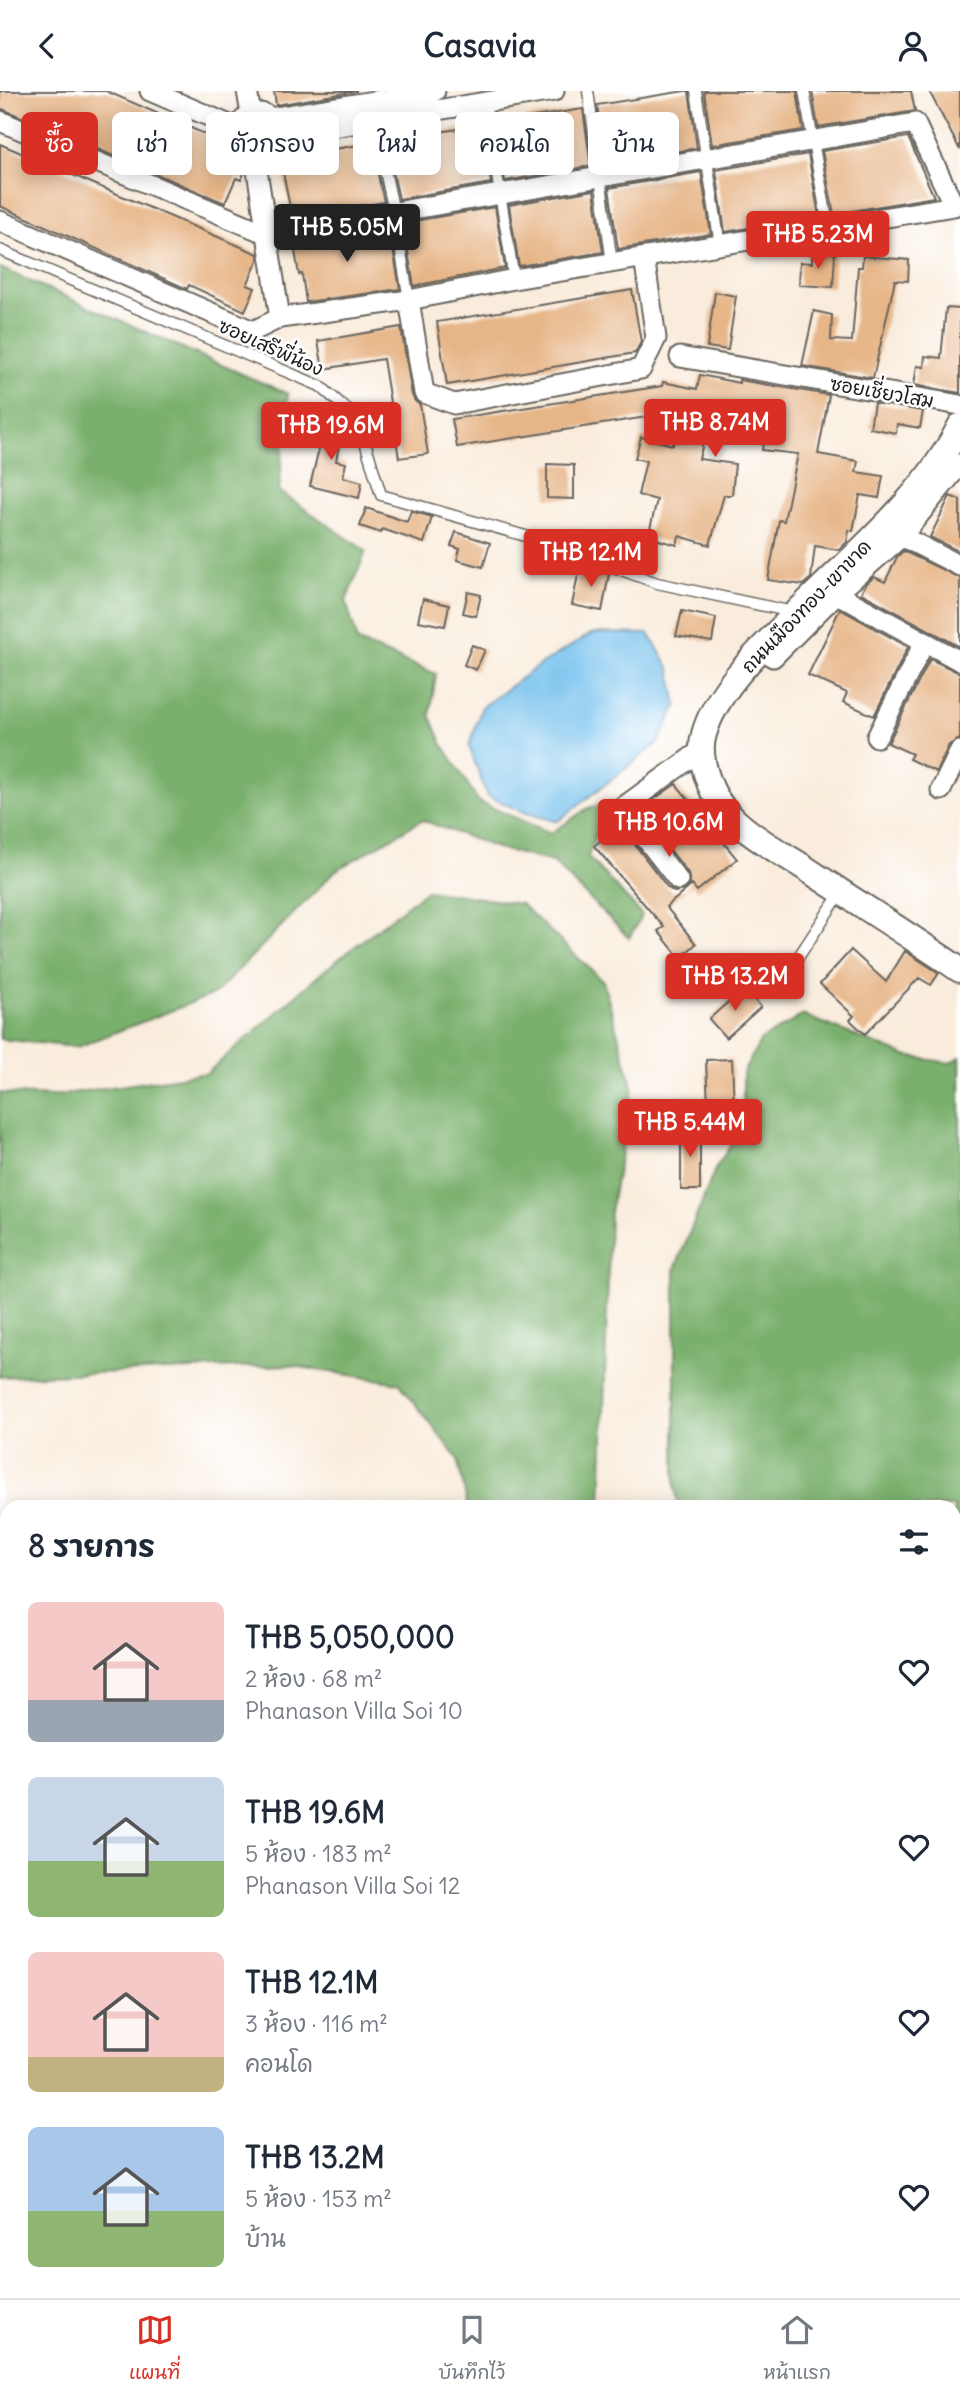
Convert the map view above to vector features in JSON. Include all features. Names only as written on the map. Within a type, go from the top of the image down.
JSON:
[{"type":"street","points":[[150,91],[219,112]]},
{"type":"street","points":[[247,91],[255,112]]},
{"type":"street","points":[[323,112],[435,91]]},
{"type":"street","points":[[423,112],[554,91]]},
{"type":"street","points":[[0,121],[267,234],[915,123],[954,206],[513,279],[409,300],[280,318],[253,331],[0,221]]},
{"type":"street","points":[[258,175],[280,318]]},
{"type":"street","points":[[409,300],[424,393],[454,404],[641,369],[656,338],[644,257]]},
{"type":"street","name":"ซอยเชี่ยวโสม","points":[[680,358],[960,405]]},
{"type":"street","name":"ถนนเมืองทอง-เขาขาด","points":[[959,430],[893,532],[829,590],[796,613],[753,655],[719,701],[703,734],[703,749],[710,785],[723,808],[754,835],[960,970]]},
{"type":"street","points":[[960,464],[893,532],[960,566]]},
{"type":"street","points":[[773,657],[829,590],[960,661]]},
{"type":"street","points":[[877,737],[924,643]]},
{"type":"street","points":[[678,880],[622,808],[703,749]]},
{"type":"street","points":[[941,790],[960,751]]},
{"type":"lane","points":[[588,91],[612,263]]},
{"type":"lane","points":[[696,91],[720,245]]},
{"type":"lane","points":[[804,91],[828,225]]},
{"type":"lane","points":[[485,102],[513,279]]},
{"type":"lane","points":[[386,175],[409,300]]},
{"type":"lane","name":"ซอยเสรีพี่น้อง","points":[[0,250],[320,386],[358,419],[381,495],[536,539],[657,583],[796,613]]},
{"type":"lane","points":[[782,982],[841,892]]},
{"type":"green space","points":[[0,268],[288,394],[279,491],[366,551],[346,601],[358,642],[436,674],[430,715],[443,745],[479,802],[551,833],[588,808],[611,803],[588,857],[642,915],[629,938],[553,862],[500,849],[422,820],[335,871],[215,994],[77,1047],[0,1039]]},
{"type":"green space","points":[[427,890],[521,904],[603,981],[633,1088],[610,1212],[601,1500],[466,1500],[457,1458],[399,1383],[287,1365],[0,1377],[0,1093],[51,1096],[207,1073],[326,969]]},
{"type":"green space","points":[[803,1015],[906,1056],[950,1063],[960,1057],[960,1500],[677,1500],[675,1269],[716,1167],[743,1127],[743,1073],[761,1040]]},
{"type":"water","points":[[593,633],[649,634],[670,669],[677,705],[658,743],[557,822],[523,812],[487,796],[469,746],[482,707],[538,666]]},
{"type":"building","points":[[0,91],[106,91],[154,112],[112,112],[112,155],[98,149],[98,112],[21,112],[21,117],[0,108]]},
{"type":"building","points":[[274,91],[357,91],[276,105]]},
{"type":"building","points":[[689,91],[697,148],[679,151],[679,112],[598,112],[597,105]]},
{"type":"building","points":[[704,91],[797,91],[803,130],[712,145]]},
{"type":"building","points":[[812,91],[911,91],[915,111],[818,127]]},
{"type":"building","points":[[929,91],[960,91],[960,150]]},
{"type":"building","points":[[583,109],[588,167],[574,169],[574,112],[564,112]]},
{"type":"building","points":[[192,128],[206,135],[206,175],[243,175],[241,180],[236,178],[225,203],[159,175],[192,175]]},
{"type":"building","points":[[455,129],[455,175],[490,175],[491,183],[399,199],[394,175],[441,175],[441,132]]},
{"type":"building","points":[[908,137],[934,197],[834,214],[822,151]]},
{"type":"building","points":[[0,144],[21,153],[21,175],[73,175],[258,254],[247,285],[255,288],[245,311],[189,285],[187,289],[0,206]]},
{"type":"building","points":[[353,146],[353,175],[378,175],[384,202],[292,217],[283,175],[339,175],[339,148]]},
{"type":"building","points":[[808,154],[819,216],[725,232],[716,170]]},
{"type":"building","points":[[701,172],[711,234],[618,249],[609,188]]},
{"type":"building","points":[[504,175],[539,175],[505,181]]},
{"type":"building","points":[[594,190],[603,252],[519,266],[509,205]]},
{"type":"building","points":[[495,207],[505,268],[414,286],[403,223]]},
{"type":"building","points":[[389,226],[400,289],[306,302],[294,245],[297,245],[296,241]]},
{"type":"building","points":[[812,252],[835,253],[833,287],[799,285],[800,262],[812,263]]},
{"type":"building","points":[[863,256],[909,260],[908,281],[895,280],[873,378],[802,366],[814,311],[832,315],[831,340],[852,341],[858,267],[862,267]]},
{"type":"building","points":[[632,290],[641,342],[635,353],[447,385],[437,322]]},
{"type":"building","points":[[715,292],[736,296],[728,350],[707,347]]},
{"type":"building","points":[[946,308],[960,309],[960,393],[914,385],[917,366],[924,367],[925,356],[941,358]]},
{"type":"building","points":[[401,327],[412,395],[420,405],[428,454],[399,458],[383,359],[323,369],[318,341]]},
{"type":"building","points":[[700,375],[829,395],[818,454],[858,461],[856,472],[883,476],[879,498],[860,495],[853,531],[849,530],[847,542],[839,550],[815,546],[811,578],[803,585],[768,580],[779,520],[784,521],[798,454],[762,450],[763,444],[733,440],[734,434],[707,428],[699,459],[735,464],[732,495],[724,495],[710,545],[679,536],[677,545],[648,537],[657,500],[638,495],[646,461],[635,458],[641,437],[673,445],[679,419],[659,415],[457,447],[452,419],[662,386],[663,382],[697,389]]},
{"type":"building","points":[[874,403],[923,411],[920,428],[897,424],[896,433],[870,428]]},
{"type":"building","points":[[324,422],[343,425],[336,461],[346,463],[343,477],[362,482],[359,498],[310,486],[319,448],[307,446],[311,427],[323,429]]},
{"type":"building","points":[[547,464],[574,465],[574,499],[547,498]]},
{"type":"building","points":[[950,496],[960,500],[960,552],[930,537]]},
{"type":"building","points":[[366,508],[407,522],[411,511],[432,517],[424,543],[382,529],[381,533],[360,526]]},
{"type":"building","points":[[456,532],[490,543],[483,567],[457,560],[460,549],[451,546]]},
{"type":"building","points":[[903,551],[960,578],[960,647],[861,593],[874,577],[885,582],[897,557]]},
{"type":"building","points":[[580,565],[609,574],[602,611],[572,605]]},
{"type":"building","points":[[468,592],[481,595],[476,616],[463,613]]},
{"type":"building","points":[[423,599],[449,605],[445,626],[418,621]]},
{"type":"building","points":[[840,609],[908,647],[874,716],[843,702],[847,693],[808,675]]},
{"type":"building","points":[[682,611],[716,618],[712,642],[676,636]]},
{"type":"building","points":[[472,645],[485,650],[476,670],[464,665]]},
{"type":"building","points":[[930,659],[960,673],[960,739],[949,745],[936,772],[909,759],[912,754],[888,743]]},
{"type":"building","points":[[676,784],[737,859],[697,891],[692,885],[666,907],[696,944],[680,958],[658,931],[664,927],[594,846],[619,824],[668,888],[674,892],[685,890],[690,884],[688,873],[639,810]]},
{"type":"building","points":[[851,950],[886,982],[905,951],[939,973],[931,985],[919,978],[865,1034],[850,1020],[854,1016],[820,984]]},
{"type":"building","points":[[744,988],[761,1007],[726,1038],[709,1019]]},
{"type":"building","points":[[732,1059],[734,1106],[708,1107],[706,1060]]},
{"type":"building","points":[[681,1129],[700,1129],[700,1190],[681,1190]]}]
